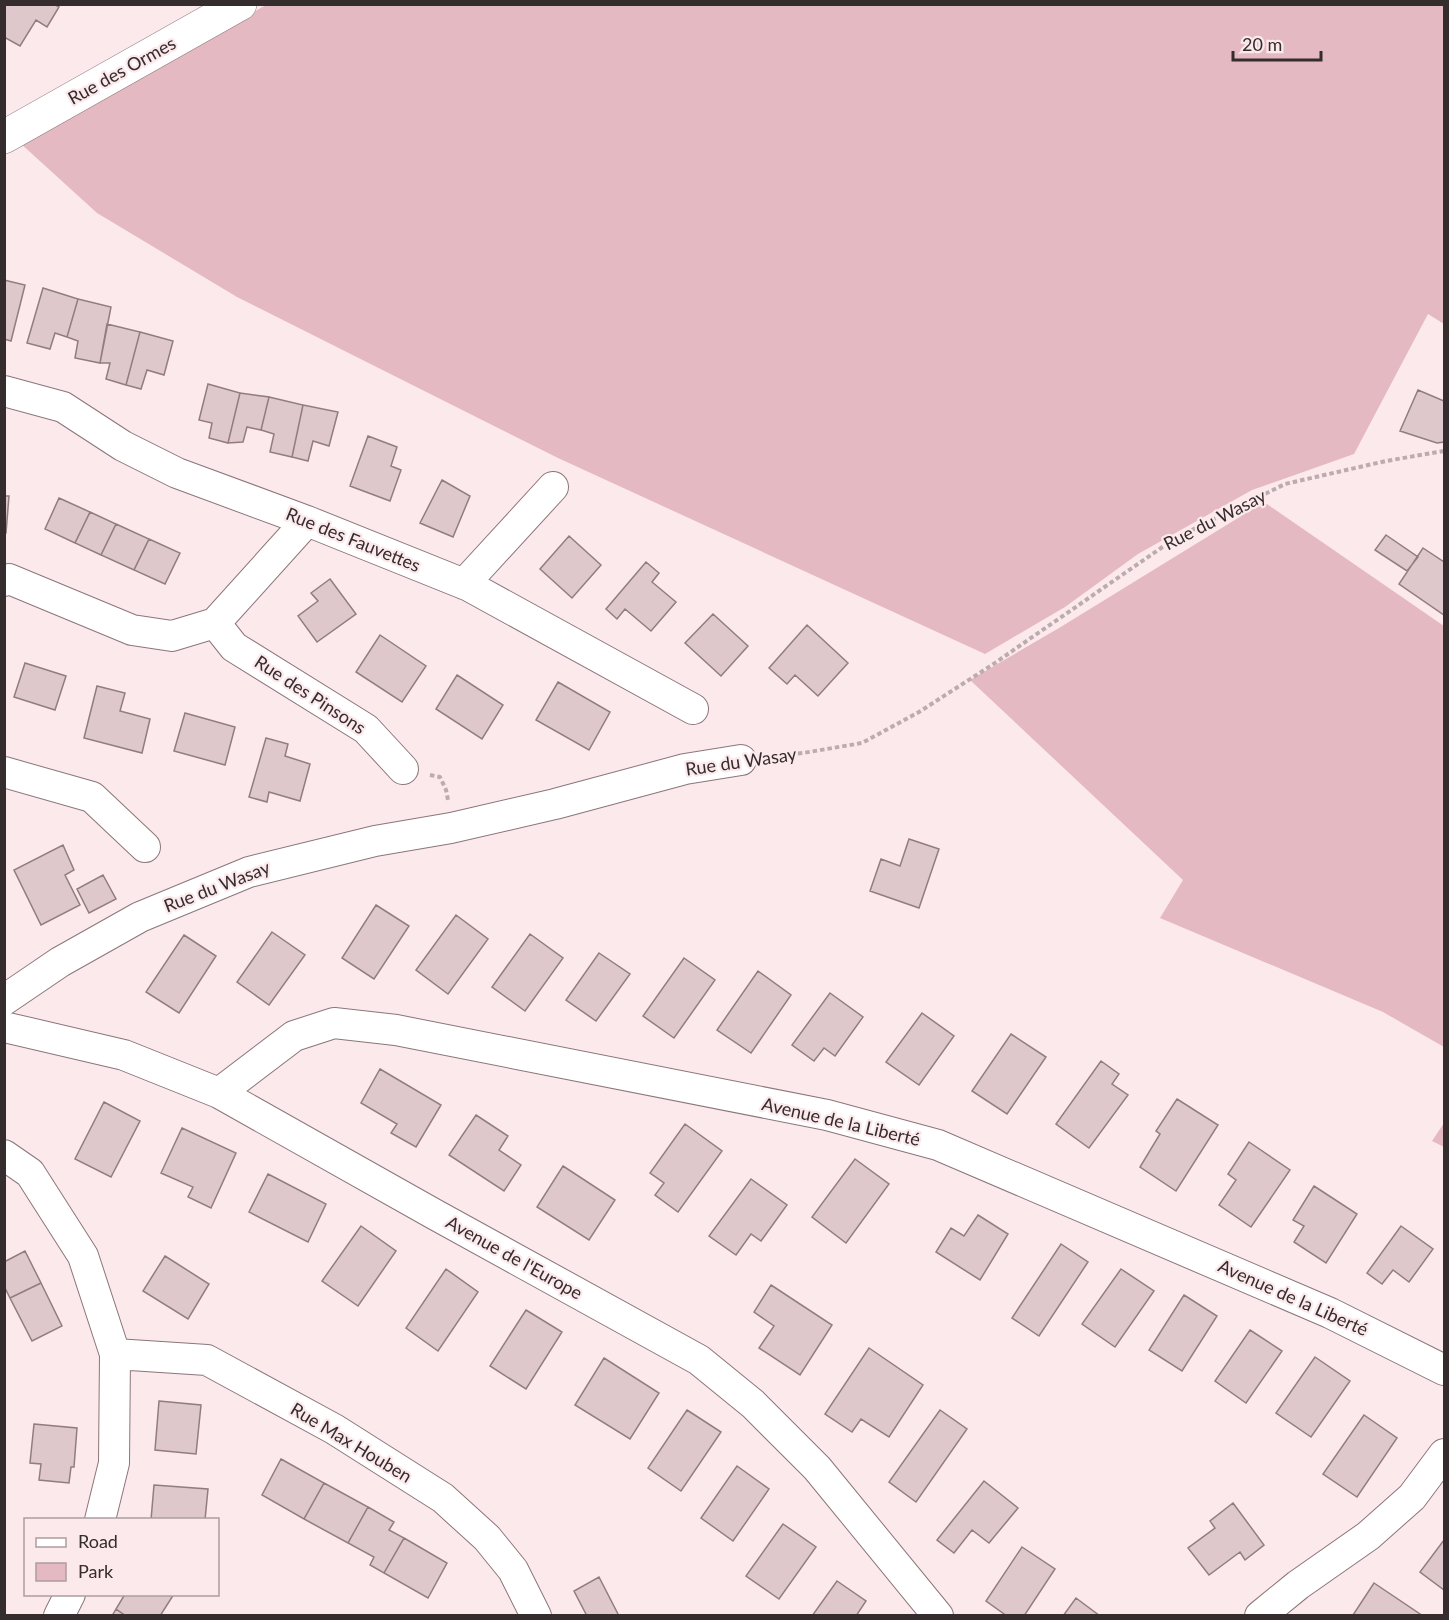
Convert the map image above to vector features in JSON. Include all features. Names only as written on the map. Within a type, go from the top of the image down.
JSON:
[{"type":"street","name":"Rue des Ormes","points":[[4,137],[240,4]]},
{"type":"street","name":"Rue des Fauvettes","points":[[4,391],[63,407],[123,446],[177,473],[307,521],[464,585],[693,710]]},
{"type":"street","points":[[464,585],[553,487]]},
{"type":"street","points":[[4,581],[9,579],[132,630],[172,636],[215,623],[307,521]]},
{"type":"street","name":"Rue des Pinsons","points":[[215,623],[234,646],[366,729],[403,769]]},
{"type":"street","name":"Rue du Wasay","points":[[4,1000],[60,962],[140,917],[249,872],[375,841],[451,828],[555,804],[686,769],[741,760]]},
{"type":"street","points":[[4,772],[92,797],[145,847]]},
{"type":"street","name":"Avenue de la Liberté","points":[[219,1093],[294,1036],[334,1023],[396,1030],[827,1115],[938,1145],[1330,1313],[1444,1370]]},
{"type":"street","name":"Avenue de l'Europe","points":[[4,1027],[124,1055],[219,1093],[423,1209],[699,1360],[753,1404],[817,1468],[938,1616]]},
{"type":"street","points":[[4,1155],[30,1173],[83,1256],[115,1354],[114,1463],[100,1518]]},
{"type":"street","name":"Rue Max Houben","points":[[115,1354],[207,1360],[334,1429],[442,1498],[487,1538],[513,1570],[536,1616]]},
{"type":"street","points":[[1260,1616],[1298,1585],[1368,1536],[1412,1497],[1444,1454]]},
{"type":"street","points":[[59,1616],[69,1596]]},
{"type":"path","name":"Rue du Wasay","points":[[741,760],[862,743],[928,706],[1174,539],[1285,484],[1386,461],[1444,451]]},
{"type":"path","points":[[403,769],[440,777],[446,790],[451,828]]},
{"type":"green space","points":[[266,5],[1444,5],[1444,324],[1428,314],[1354,454],[1252,490],[1138,554],[1065,607],[985,654],[558,458],[237,297],[97,213],[19,142]]},
{"type":"green space","points":[[1264,502],[1444,626],[1444,1047],[1383,1012],[1160,918],[1183,880],[970,680]]},
{"type":"green space","points":[[1444,1123],[1444,1147],[1432,1141]]},
{"type":"building","points":[[4,4],[54,4],[59,7],[47,27],[36,20],[20,46],[4,37]]},
{"type":"building","points":[[4,280],[25,285],[11,341],[4,339]]},
{"type":"building","points":[[43,288],[78,299],[67,337],[55,333],[50,349],[27,343]]},
{"type":"building","points":[[78,299],[111,307],[100,363],[75,358],[78,341],[67,337]]},
{"type":"building","points":[[107,324],[140,332],[126,385],[106,379],[110,363],[100,363]]},
{"type":"building","points":[[140,332],[173,341],[164,375],[147,370],[141,389],[126,385]]},
{"type":"building","points":[[208,384],[240,393],[228,443],[209,438],[212,423],[199,420]]},
{"type":"building","points":[[1418,390],[1444,401],[1444,442],[1437,443],[1400,431]]},
{"type":"building","points":[[240,393],[269,397],[261,430],[247,427],[243,442],[228,443]]},
{"type":"building","points":[[269,397],[303,405],[292,457],[270,452],[274,434],[261,430]]},
{"type":"building","points":[[303,405],[338,412],[329,446],[313,441],[308,461],[292,457]]},
{"type":"building","points":[[368,436],[397,447],[391,466],[401,470],[390,501],[350,486]]},
{"type":"building","points":[[442,480],[470,496],[453,537],[420,523]]},
{"type":"building","points":[[4,496],[9,496],[6,533],[4,533]]},
{"type":"building","points":[[59,498],[90,512],[75,543],[45,529]]},
{"type":"building","points":[[90,512],[116,524],[101,555],[75,543]]},
{"type":"building","points":[[116,524],[149,539],[134,570],[101,555]]},
{"type":"building","points":[[1386,535],[1418,557],[1407,571],[1375,550]]},
{"type":"building","points":[[569,536],[601,565],[572,598],[540,569]]},
{"type":"building","points":[[149,539],[180,553],[165,584],[134,570]]},
{"type":"building","points":[[1423,548],[1444,562],[1444,615],[1399,584]]},
{"type":"building","points":[[646,562],[659,573],[652,582],[676,602],[651,631],[625,609],[617,619],[606,609]]},
{"type":"building","points":[[330,579],[356,614],[317,642],[298,616],[318,601],[311,593]]},
{"type":"building","points":[[713,614],[748,646],[721,676],[685,643]]},
{"type":"building","points":[[807,625],[848,663],[818,696],[795,675],[787,684],[769,668]]},
{"type":"building","points":[[380,635],[426,666],[402,702],[356,672]]},
{"type":"building","points":[[25,663],[66,676],[55,710],[14,697]]},
{"type":"building","points":[[457,675],[503,705],[482,739],[436,709]]},
{"type":"building","points":[[558,682],[610,712],[589,750],[536,720]]},
{"type":"building","points":[[97,686],[125,693],[120,711],[150,719],[142,753],[84,738]]},
{"type":"building","points":[[185,713],[235,727],[225,765],[174,751]]},
{"type":"building","points":[[266,738],[288,744],[285,756],[310,764],[300,801],[269,792],[267,802],[249,797]]},
{"type":"building","points":[[909,839],[939,849],[919,908],[870,891],[881,859],[900,866]]},
{"type":"building","points":[[63,845],[74,870],[65,875],[80,905],[41,925],[14,870]]},
{"type":"building","points":[[103,875],[116,899],[89,913],[77,889]]},
{"type":"building","points":[[376,905],[409,926],[374,979],[342,958]]},
{"type":"building","points":[[456,915],[488,939],[448,994],[416,970]]},
{"type":"building","points":[[272,932],[305,955],[269,1005],[237,982]]},
{"type":"building","points":[[530,934],[563,958],[525,1011],[492,987]]},
{"type":"building","points":[[184,935],[216,956],[179,1013],[146,992]]},
{"type":"building","points":[[599,953],[630,974],[596,1021],[566,1000]]},
{"type":"building","points":[[684,958],[715,980],[674,1038],[643,1016]]},
{"type":"building","points":[[758,971],[791,995],[751,1053],[717,1030]]},
{"type":"building","points":[[830,993],[863,1017],[835,1056],[824,1048],[814,1061],[792,1045]]},
{"type":"building","points":[[922,1013],[954,1036],[919,1085],[886,1062]]},
{"type":"building","points":[[1011,1034],[1046,1057],[1007,1114],[972,1091]]},
{"type":"building","points":[[1101,1061],[1119,1074],[1112,1084],[1128,1095],[1089,1148],[1056,1124]]},
{"type":"building","points":[[380,1069],[441,1105],[416,1147],[391,1133],[397,1124],[361,1103]]},
{"type":"building","points":[[1177,1099],[1218,1125],[1176,1191],[1140,1167],[1160,1134],[1156,1131]]},
{"type":"building","points":[[104,1102],[140,1121],[111,1177],[75,1159]]},
{"type":"building","points":[[476,1115],[508,1136],[499,1150],[521,1165],[504,1191],[449,1155]]},
{"type":"building","points":[[685,1124],[722,1151],[678,1212],[655,1195],[664,1183],[650,1173]]},
{"type":"building","points":[[182,1128],[236,1153],[211,1208],[188,1197],[193,1187],[161,1173]]},
{"type":"building","points":[[1249,1142],[1290,1170],[1251,1227],[1219,1205],[1236,1180],[1228,1174]]},
{"type":"building","points":[[855,1159],[889,1184],[846,1243],[812,1217]]},
{"type":"building","points":[[563,1166],[615,1200],[589,1240],[537,1207]]},
{"type":"building","points":[[268,1174],[326,1204],[308,1242],[249,1212]]},
{"type":"building","points":[[751,1179],[787,1205],[761,1241],[751,1234],[736,1255],[709,1236]]},
{"type":"building","points":[[1314,1186],[1357,1214],[1326,1263],[1294,1242],[1304,1226],[1293,1220]]},
{"type":"building","points":[[978,1215],[1008,1234],[980,1280],[936,1252],[951,1228],[964,1236]]},
{"type":"building","points":[[361,1226],[396,1251],[358,1306],[322,1281]]},
{"type":"building","points":[[1401,1226],[1433,1249],[1409,1282],[1393,1270],[1382,1284],[1367,1273]]},
{"type":"building","points":[[1061,1244],[1088,1262],[1039,1336],[1012,1318]]},
{"type":"building","points":[[25,1251],[41,1283],[10,1298],[4,1286],[4,1262]]},
{"type":"building","points":[[165,1256],[209,1284],[188,1319],[143,1291]]},
{"type":"building","points":[[446,1269],[478,1292],[438,1351],[406,1328]]},
{"type":"building","points":[[1121,1269],[1154,1291],[1115,1347],[1082,1324]]},
{"type":"building","points":[[41,1283],[62,1326],[32,1341],[10,1298]]},
{"type":"building","points":[[771,1285],[832,1325],[800,1375],[759,1348],[774,1326],[754,1312]]},
{"type":"building","points":[[1184,1295],[1217,1316],[1182,1371],[1149,1350]]},
{"type":"building","points":[[526,1310],[562,1332],[526,1389],[490,1366]]},
{"type":"building","points":[[1250,1330],[1282,1351],[1246,1403],[1215,1381]]},
{"type":"building","points":[[869,1348],[923,1385],[889,1437],[861,1419],[852,1432],[825,1414]]},
{"type":"building","points":[[1315,1357],[1350,1381],[1311,1437],[1276,1413]]},
{"type":"building","points":[[604,1358],[659,1393],[630,1439],[575,1405]]},
{"type":"building","points":[[159,1401],[201,1405],[196,1454],[155,1450]]},
{"type":"building","points":[[687,1410],[721,1432],[681,1491],[648,1468]]},
{"type":"building","points":[[940,1410],[967,1429],[916,1502],[889,1482]]},
{"type":"building","points":[[1364,1415],[1397,1438],[1357,1497],[1323,1474]]},
{"type":"building","points":[[34,1424],[77,1428],[74,1467],[71,1467],[69,1483],[39,1480],[41,1464],[30,1463]]},
{"type":"building","points":[[281,1459],[324,1483],[304,1519],[262,1495]]},
{"type":"building","points":[[737,1466],[769,1489],[733,1541],[701,1518]]},
{"type":"building","points":[[984,1481],[1018,1508],[989,1543],[972,1530],[954,1553],[937,1540]]},
{"type":"building","points":[[324,1483],[368,1507],[348,1543],[304,1519]]},
{"type":"building","points":[[154,1485],[208,1489],[205,1518],[151,1518]]},
{"type":"building","points":[[1233,1503],[1264,1545],[1245,1560],[1240,1552],[1209,1575],[1188,1548],[1215,1528],[1210,1521]]},
{"type":"building","points":[[368,1507],[394,1522],[389,1530],[404,1538],[384,1573],[370,1565],[374,1557],[348,1543]]},
{"type":"building","points":[[783,1524],[816,1547],[779,1599],[746,1576]]},
{"type":"building","points":[[404,1538],[447,1563],[428,1598],[384,1573]]},
{"type":"building","points":[[1444,1540],[1444,1590],[1420,1572]]},
{"type":"building","points":[[1022,1547],[1055,1569],[1024,1616],[1007,1616],[986,1601]]},
{"type":"building","points":[[599,1577],[619,1616],[587,1616],[574,1591]]},
{"type":"building","points":[[837,1581],[866,1601],[856,1616],[812,1616]]},
{"type":"building","points":[[1374,1583],[1423,1616],[1353,1615]]},
{"type":"building","points":[[124,1596],[173,1596],[160,1616],[126,1616],[116,1609]]},
{"type":"building","points":[[1076,1598],[1100,1616],[1063,1616]]},
{"type":"building","points":[[116,1609],[126,1616],[112,1616]]}]
